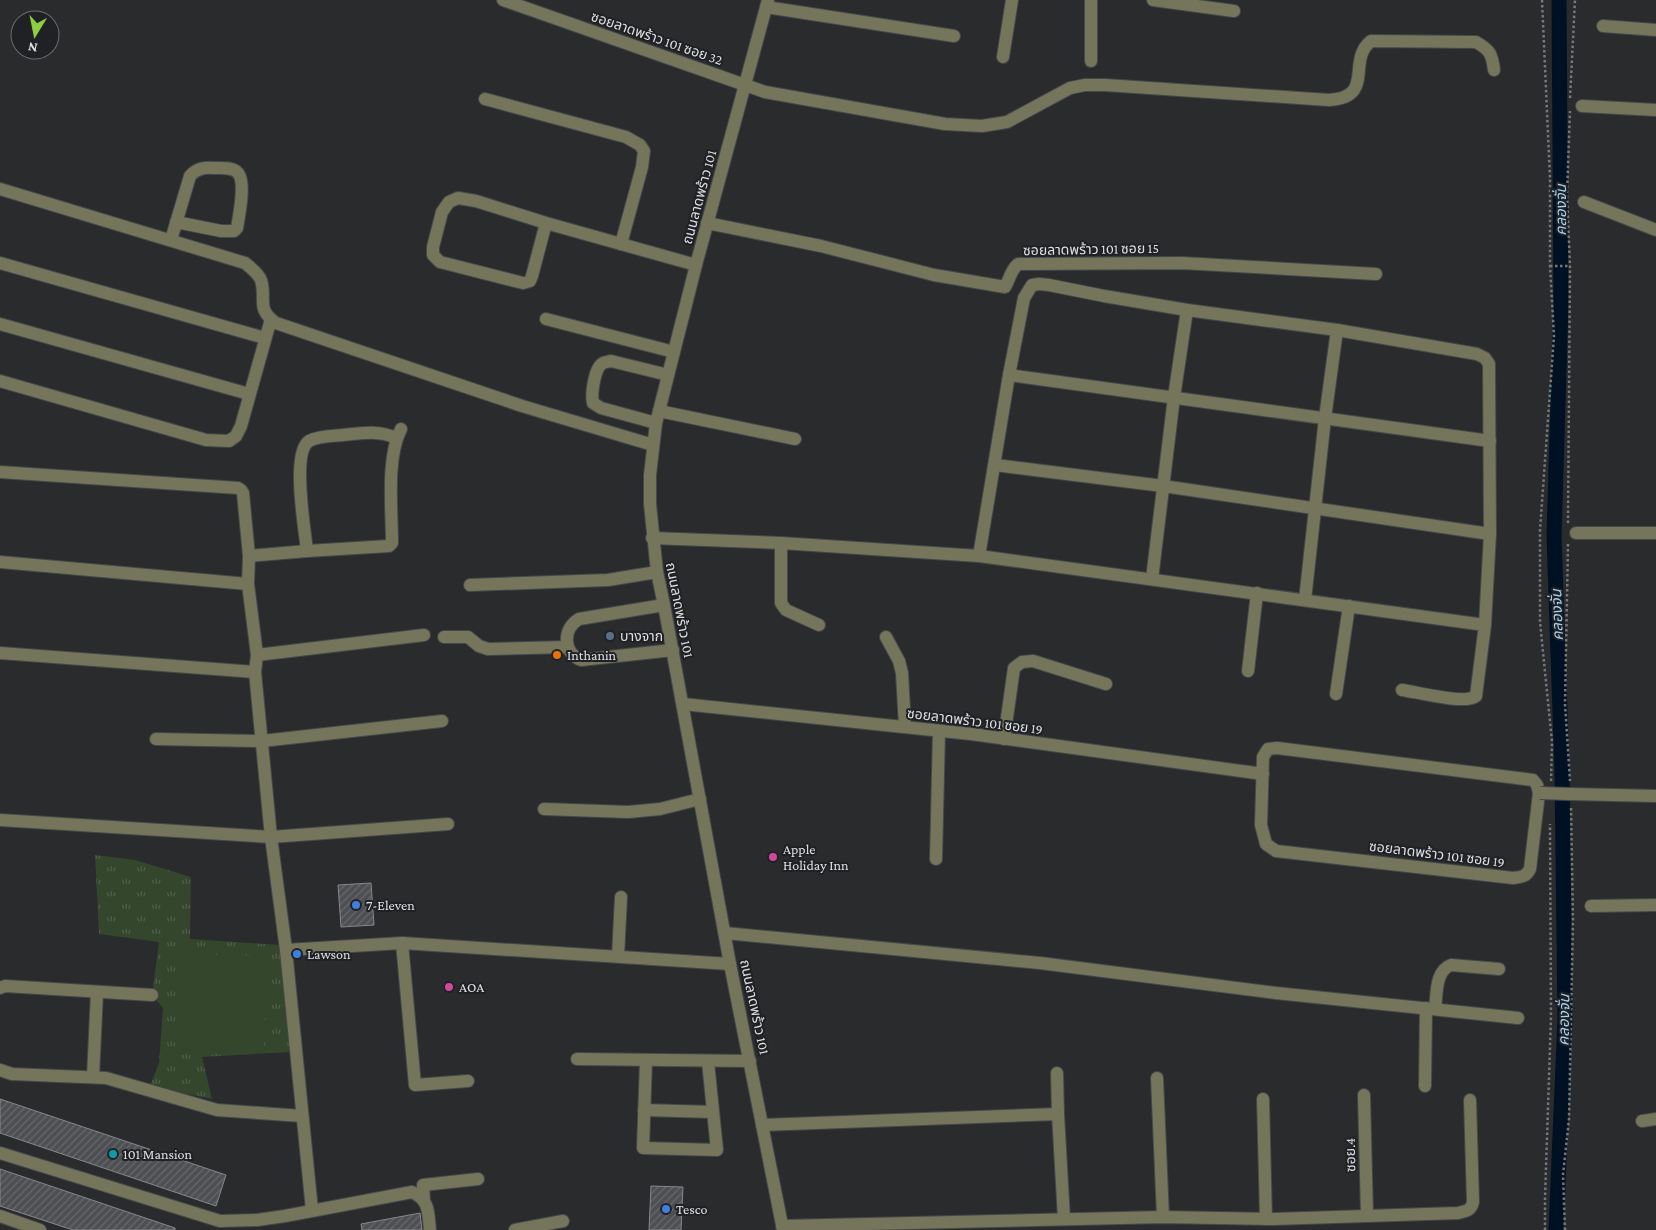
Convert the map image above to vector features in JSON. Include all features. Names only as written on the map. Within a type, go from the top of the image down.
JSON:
[{"type":"street","name":"ซอยลาดพร้าว 101 ซอย 32","points":[[503,0],[765,92],[945,124],[982,126],[1007,122],[1070,88],[1085,85],[1329,100],[1340,99],[1350,95],[1357,85],[1361,55],[1364,46],[1371,41],[1476,42],[1493,57],[1494,70]]},
{"type":"street","points":[[1003,57],[1012,0]]},
{"type":"street","points":[[1091,0],[1091,60]]},
{"type":"street","points":[[1153,0],[1234,11]]},
{"type":"street","name":"ถนนลาดพร้าว 101","points":[[767,3],[707,223],[658,417],[653,445],[650,504],[657,572],[724,933],[782,1228]]},
{"type":"street","points":[[767,3],[954,36]]},
{"type":"street","points":[[1603,26],[1656,30]]},
{"type":"street","points":[[485,99],[626,137],[640,145],[644,151],[642,167],[621,244]]},
{"type":"street","points":[[1582,106],[1656,110]]},
{"type":"street","points":[[171,240],[176,222],[190,176],[194,172],[199,168],[211,167],[234,170],[239,174],[241,179],[240,203],[237,228],[234,231],[221,231],[176,222]]},
{"type":"street","points":[[0,190],[171,240],[245,264],[256,272],[261,280],[263,309],[270,319],[276,323],[522,406],[653,445]]},
{"type":"street","points":[[546,223],[530,281],[523,283],[440,262],[434,255],[433,247],[442,212],[449,202],[458,198],[476,201],[546,223],[696,265]]},
{"type":"street","points":[[1584,202],[1656,230]]},
{"type":"street","name":"ซอยลาดพร้าว 101 ซอย 15","points":[[707,223],[821,246],[934,275],[1005,287],[1012,269],[1018,264],[1182,263],[1376,274]]},
{"type":"street","points":[[0,263],[265,338]]},
{"type":"street","points":[[980,556],[1009,375],[1024,298],[1032,286],[1039,284],[1049,285],[1188,310],[1338,330],[1477,354],[1485,358],[1489,364],[1490,534],[1485,625],[1476,696],[1472,699],[1460,700],[1402,690]]},
{"type":"street","points":[[1152,579],[1174,397],[1188,310]]},
{"type":"street","points":[[0,381],[206,440],[230,441],[241,426],[270,319]]},
{"type":"street","points":[[546,319],[674,352]]},
{"type":"street","points":[[0,324],[249,394]]},
{"type":"street","points":[[1305,600],[1325,418],[1338,330]]},
{"type":"street","points":[[668,375],[611,361],[604,362],[598,367],[595,378],[593,403],[601,408],[795,439]]},
{"type":"street","points":[[1009,375],[1490,441]]},
{"type":"street","points":[[249,556],[307,550],[389,546],[392,543],[391,469],[393,449],[398,434],[371,433],[323,437],[308,442],[302,450],[299,485],[307,550]]},
{"type":"street","points":[[995,465],[1163,486],[1490,534]]},
{"type":"street","points":[[0,472],[238,488],[241,490],[244,500],[249,556],[248,584],[257,655],[255,672],[271,837],[286,950],[312,1210]]},
{"type":"street","points":[[1572,529],[1656,533]]},
{"type":"street","points":[[652,538],[781,543],[980,556],[1485,625]]},
{"type":"street","points":[[781,543],[781,603],[786,610],[819,625]]},
{"type":"street","points":[[0,562],[248,584]]},
{"type":"street","points":[[470,585],[608,580],[657,572]]},
{"type":"street","points":[[1248,671],[1256,593]]},
{"type":"street","points":[[664,605],[579,619],[570,626],[567,634],[567,647],[571,654],[581,660],[673,650]]},
{"type":"street","points":[[1336,694],[1349,606]]},
{"type":"street","points":[[257,655],[424,635]]},
{"type":"street","points":[[444,637],[468,637],[479,646],[488,649],[567,647]]},
{"type":"street","points":[[886,637],[899,661],[902,673],[905,727]]},
{"type":"street","points":[[0,653],[255,672]]},
{"type":"street","points":[[1004,739],[1014,668],[1022,662],[1033,661],[1106,684]]},
{"type":"street","name":"ซอยลาดพร้าว 101 ซอย 19","points":[[683,704],[939,731],[1263,774]]},
{"type":"street","points":[[156,739],[262,741],[442,722]]},
{"type":"street","points":[[936,859],[939,731]]},
{"type":"street","name":"ซอยลาดพร้าว 101 ซอย 19","points":[[1277,748],[1533,780],[1543,793],[1530,869],[1528,874],[1522,877],[1512,878],[1276,851],[1266,844],[1261,825],[1263,757],[1268,749],[1277,748]]},
{"type":"street","points":[[1543,793],[1656,796]]},
{"type":"street","points":[[544,809],[628,812],[660,809],[700,799]]},
{"type":"street","points":[[0,820],[271,837],[448,824]]},
{"type":"street","points":[[618,956],[621,897]]},
{"type":"street","points":[[1591,906],[1656,905]]},
{"type":"street","points":[[724,933],[1040,962],[1276,993],[1518,1018]]},
{"type":"street","points":[[286,950],[402,943],[730,964]]},
{"type":"street","points":[[402,943],[415,1085],[468,1081]]},
{"type":"street","points":[[1425,1086],[1430,1009],[1444,967],[1451,965],[1499,968]]},
{"type":"street","points":[[0,988],[5,986],[152,995]]},
{"type":"street","points":[[94,1077],[97,992]]},
{"type":"street","points":[[577,1059],[750,1061]]},
{"type":"street","points":[[646,1061],[643,1148],[717,1150],[708,1062]]},
{"type":"street","points":[[0,1070],[12,1074],[106,1078],[217,1110],[302,1116]]},
{"type":"street","points":[[1057,1073],[1064,1219]]},
{"type":"street","points":[[1157,1078],[1163,1218]]},
{"type":"street","name":"ซอย.4","points":[[1364,1095],[1367,1215]]},
{"type":"street","points":[[1264,1099],[1272,1222]]},
{"type":"street","points":[[782,1228],[1064,1219],[1163,1218],[1272,1222],[1367,1215],[1458,1213],[1471,1208],[1473,1193],[1470,1100]]},
{"type":"street","points":[[644,1110],[713,1112]]},
{"type":"street","points":[[762,1125],[1058,1114]]},
{"type":"street","points":[[1642,1121],[1656,1119]]},
{"type":"street","points":[[0,1153],[220,1221],[241,1225],[412,1192],[422,1196],[424,1201]]},
{"type":"street","points":[[430,1230],[423,1185],[478,1179]]},
{"type":"street","points":[[0,1216],[40,1230]]},
{"type":"street","points":[[284,1230],[285,1216]]},
{"type":"street","points":[[515,1230],[563,1221]]},
{"type":"path","points":[[1542,0],[1550,178],[1550,266],[1554,336],[1540,530],[1540,622],[1552,742],[1543,793]]},
{"type":"path","points":[[1572,529],[1570,266],[1567,194],[1575,0]]},
{"type":"path","points":[[1550,266],[1570,266]]},
{"type":"path","points":[[1565,1230],[1563,1175],[1569,1119],[1573,918],[1571,794],[1565,704],[1568,544]]},
{"type":"path","points":[[1545,1230],[1551,1017],[1550,819]]},
{"type":"green space","points":[[95,855],[135,860],[191,877],[190,939],[280,945],[290,1052],[202,1057],[212,1099],[150,1086],[159,1063],[163,1008],[152,995],[159,942],[99,934]]},
{"type":"green space","points":[[178,954],[266,956],[264,1051],[176,1049]]},
{"type":"building","name":"7-Eleven","points":[[371,883],[374,925],[341,927],[338,885]]},
{"type":"building","name":"101 Mansion","points":[[0,1099],[226,1175],[216,1206],[0,1133]]},
{"type":"building","points":[[0,1169],[175,1228],[175,1230],[73,1230],[0,1206]]},
{"type":"building","name":"Tesco","points":[[651,1186],[683,1187],[681,1230],[649,1230]]},
{"type":"building","points":[[420,1213],[422,1230],[362,1230],[361,1224]]},
{"type":"waterway","name":"คลองจั่น","points":[[1556,1230],[1565,1018],[1562,771],[1554,536],[1561,302],[1559,0]]},
{"type":"place","name":"บางจาก","points":[[610,636]]},
{"type":"place","name":"Inthanin","points":[[557,655]]},
{"type":"place","name":"Apple Holiday Inn","points":[[773,857]]},
{"type":"place","name":"7-Eleven","points":[[356,905]]},
{"type":"place","name":"Lawson","points":[[297,954]]},
{"type":"place","name":"AOA","points":[[449,987]]},
{"type":"place","name":"101 Mansion","points":[[113,1154]]},
{"type":"place","name":"Tesco","points":[[666,1209]]}]
